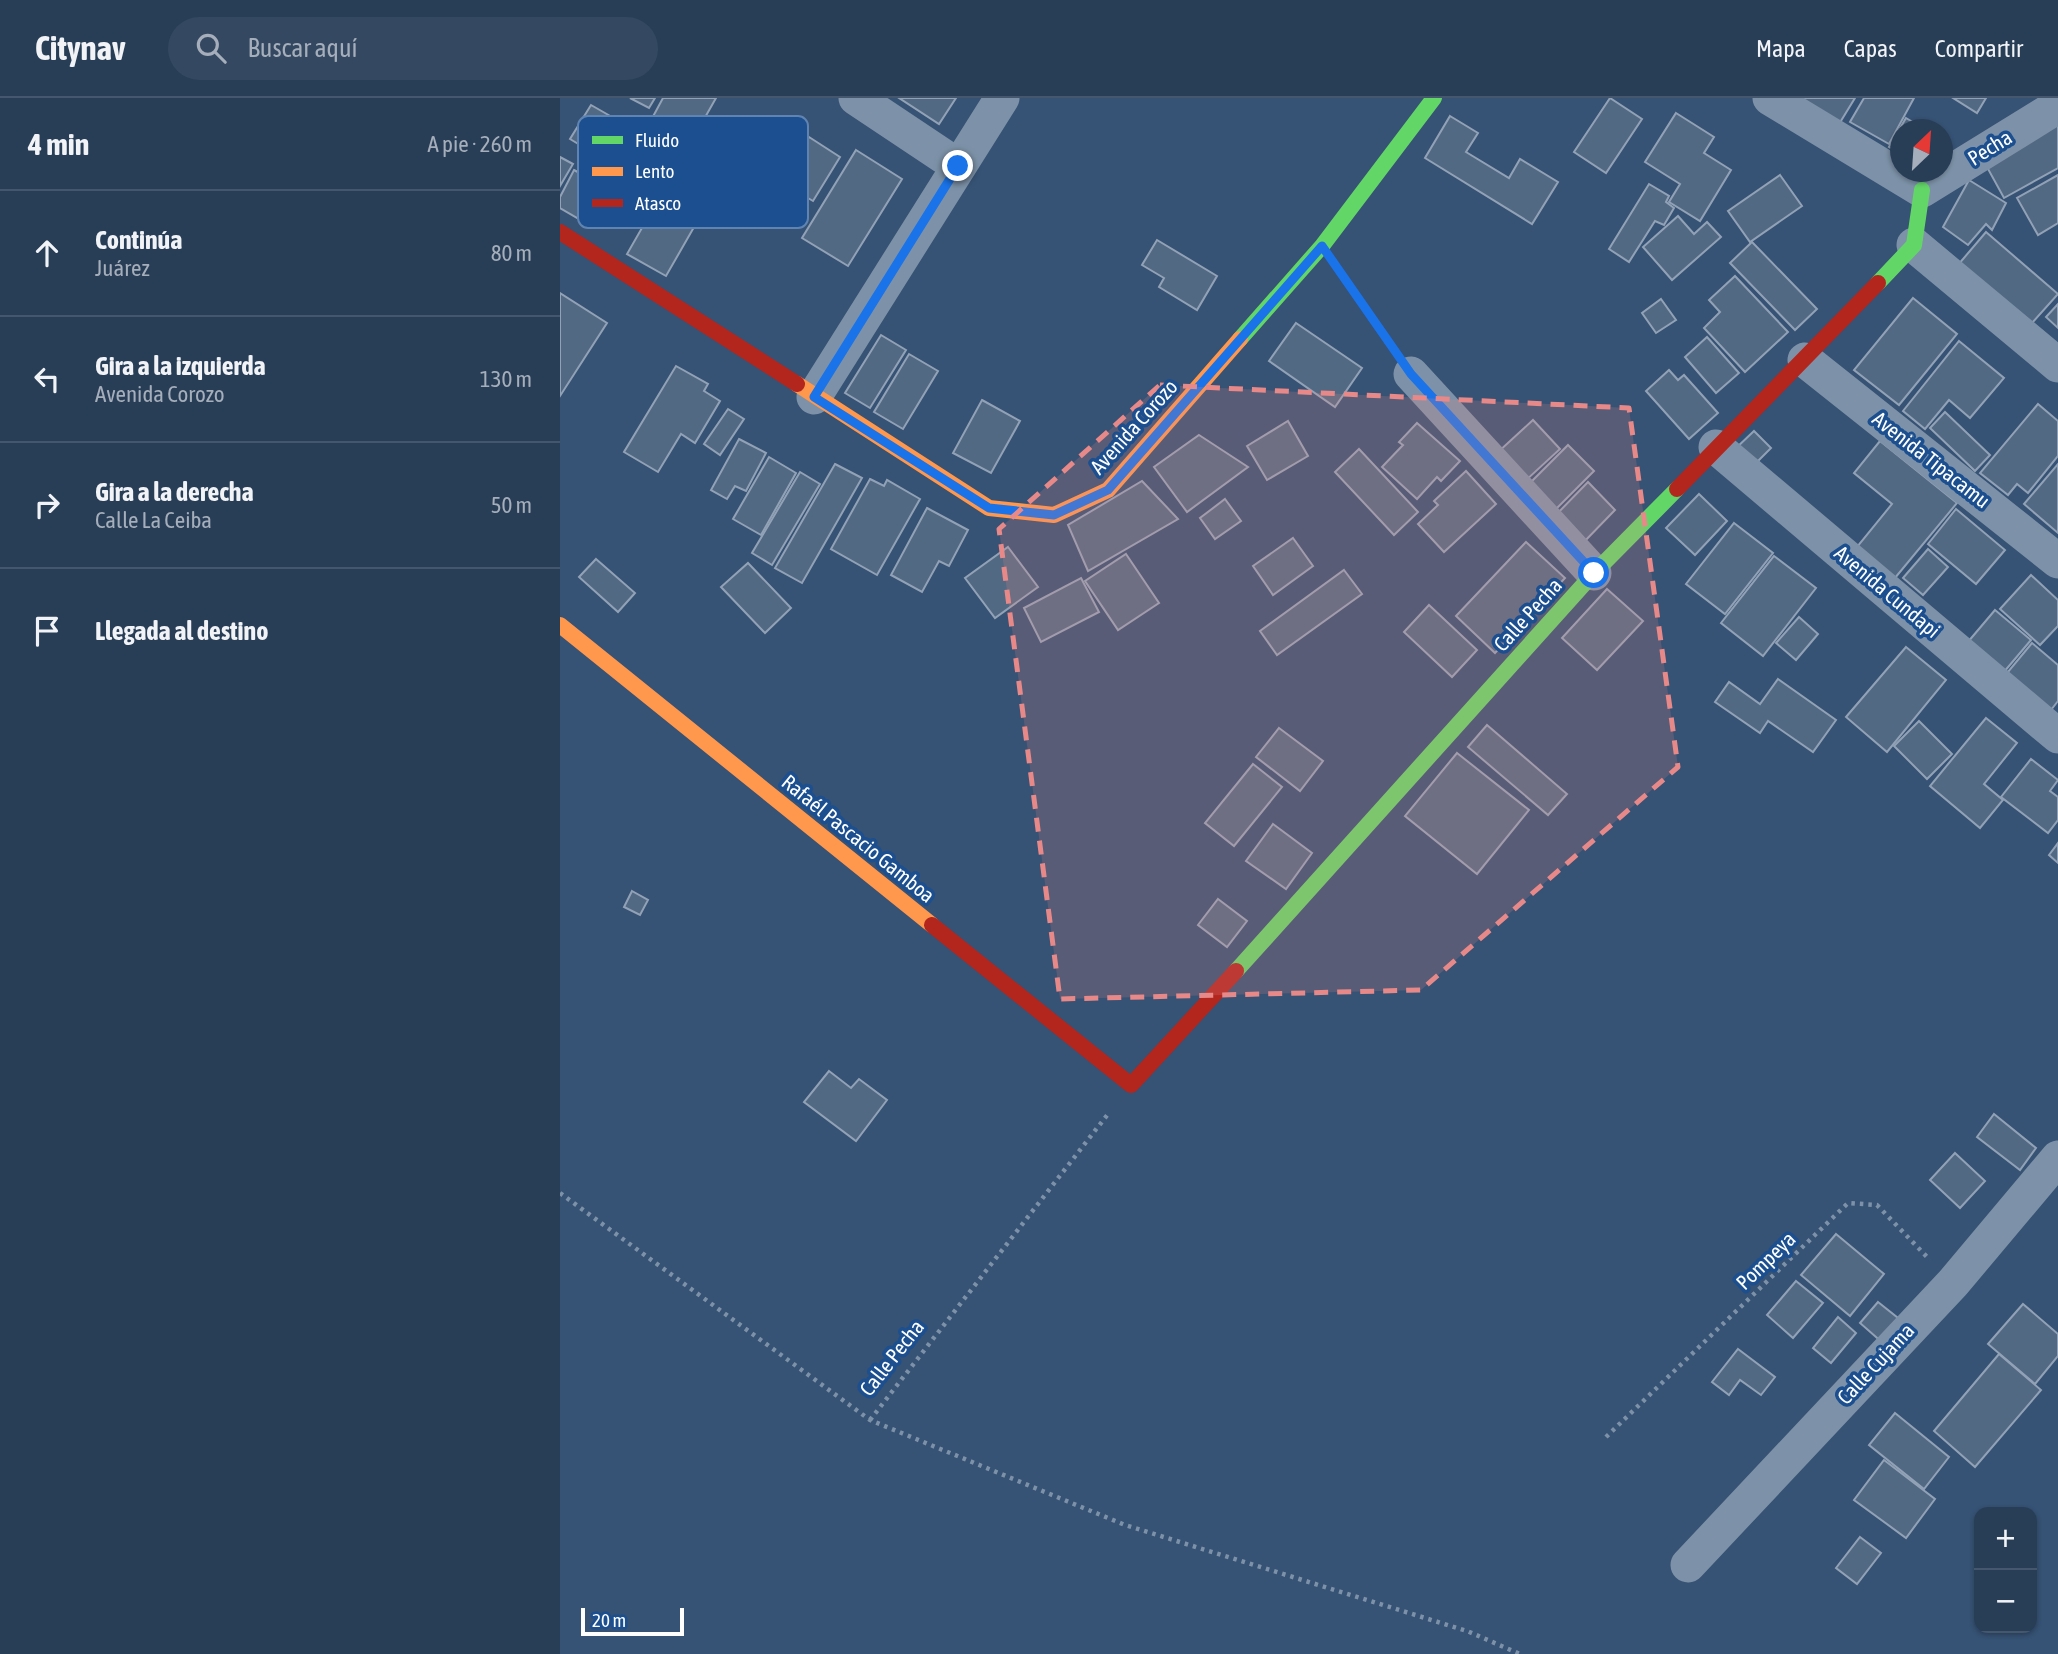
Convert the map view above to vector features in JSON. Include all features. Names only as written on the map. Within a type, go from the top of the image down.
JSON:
[{"type":"street","points":[[856,98],[958,166]]},
{"type":"street","points":[[814,397],[1002,98]]},
{"type":"street","name":"Avenida Corozo","points":[[560,232],[989,508],[1054,515],[1108,490],[1322,246],[1434,98]]},
{"type":"street","points":[[1770,98],[1922,190],[1914,245],[2058,365]]},
{"type":"street","name":"Pecha","points":[[1922,190],[2058,106]]},
{"type":"street","name":"Calle Pecha","points":[[1131,1084],[1287,916],[1594,573],[1805,360],[1914,245]]},
{"type":"street","name":"Avenida Tipacamu","points":[[1805,360],[2058,561]]},
{"type":"street","points":[[1411,374],[1594,573]]},
{"type":"street","name":"Avenida Cundapi","points":[[1716,447],[2058,736]]},
{"type":"street","name":"Rafaél Pascacio Gamboa","points":[[560,625],[1131,1084]]},
{"type":"street","name":"Calle Cujama","points":[[1688,1565],[1952,1283],[2058,1158]]},
{"type":"path","points":[[1322,246],[1411,374]]},
{"type":"path","name":"Calle Pecha","points":[[560,1193],[870,1420],[1131,1084]]},
{"type":"path","name":"Pompeya","points":[[1606,1437],[1848,1203],[1877,1205],[1952,1283]]},
{"type":"path","points":[[870,1420],[1125,1525],[1467,1631],[1520,1654]]},
{"type":"highlighted area","points":[[1160,385],[1629,408],[1678,767],[1421,990],[1060,999],[999,529]]},
{"type":"building","points":[[630,98],[655,98],[649,108]]},
{"type":"building","points":[[663,98],[716,98],[706,116],[653,116]]},
{"type":"building","points":[[899,98],[956,98],[939,124]]},
{"type":"building","points":[[1610,98],[1642,119],[1606,173],[1574,152]]},
{"type":"building","points":[[1797,98],[1855,98],[1836,129]]},
{"type":"building","points":[[1864,98],[1914,98],[1903,119],[1890,119],[1889,144],[1850,122]]},
{"type":"building","points":[[1953,98],[1986,98],[1977,113]]},
{"type":"building","points":[[591,105],[610,116],[584,116]]},
{"type":"building","points":[[1676,113],[1714,137],[1704,153],[1731,170],[1700,221],[1669,202],[1680,184],[1645,162]]},
{"type":"building","points":[[2058,115],[2058,168],[2004,198],[1982,158]]},
{"type":"building","points":[[1450,116],[1478,133],[1466,152],[1509,178],[1520,159],[1558,182],[1532,224],[1425,158]]},
{"type":"building","points":[[578,126],[578,144],[570,139]]},
{"type":"building","points":[[808,139],[840,157],[813,201],[808,198]]},
{"type":"building","points":[[856,150],[902,179],[848,266],[802,238]]},
{"type":"building","points":[[560,157],[573,164],[560,186]]},
{"type":"building","points":[[574,170],[578,172],[578,218],[560,208],[560,197]]},
{"type":"building","points":[[1780,175],[1802,206],[1750,242],[1728,211]]},
{"type":"building","points":[[2058,175],[2058,223],[2038,235],[2017,198]]},
{"type":"building","points":[[1969,180],[2006,203],[1992,230],[1986,224],[1968,245],[1943,227]]},
{"type":"building","points":[[1649,184],[1669,196],[1666,202],[1674,208],[1664,225],[1655,221],[1629,262],[1609,249]]},
{"type":"building","points":[[1678,216],[1694,234],[1707,222],[1721,237],[1672,280],[1643,247]]},
{"type":"building","points":[[642,228],[694,228],[666,276],[627,254]]},
{"type":"building","points":[[1986,232],[2058,294],[2023,333],[1952,272]]},
{"type":"building","points":[[1157,240],[1217,276],[1197,310],[1159,287],[1164,278],[1142,265]]},
{"type":"building","points":[[1752,242],[1817,309],[1795,330],[1730,263]]},
{"type":"building","points":[[1735,276],[1788,332],[1745,372],[1704,328],[1720,312],[1709,300]]},
{"type":"building","points":[[560,293],[607,323],[560,396]]},
{"type":"building","points":[[1913,298],[1957,334],[1899,405],[1854,370]]},
{"type":"building","points":[[1661,299],[1676,320],[1656,333],[1642,313]]},
{"type":"building","points":[[2058,304],[2058,328],[2046,317]]},
{"type":"building","points":[[1296,323],[1362,368],[1335,407],[1269,361]]},
{"type":"building","points":[[881,335],[906,350],[870,408],[845,393]]},
{"type":"building","points":[[1707,337],[1739,373],[1716,393],[1685,357]]},
{"type":"building","points":[[1959,341],[2004,378],[1970,418],[1949,400],[1925,429],[1903,411]]},
{"type":"building","points":[[909,354],[938,371],[903,429],[874,412]]},
{"type":"building","points":[[676,366],[708,384],[704,391],[720,401],[695,443],[681,434],[658,472],[624,452]]},
{"type":"building","points":[[1669,370],[1678,380],[1684,375],[1718,413],[1689,439],[1646,391]]},
{"type":"building","points":[[982,400],[1020,421],[991,473],[953,453]]},
{"type":"building","points":[[2038,404],[2058,421],[2058,456],[2028,493],[2017,484],[2008,495],[1980,473]]},
{"type":"building","points":[[728,409],[744,419],[720,455],[704,444]]},
{"type":"building","points":[[1945,412],[1990,455],[1975,471],[1930,428]]},
{"type":"building","points":[[1533,420],[1560,449],[1524,482],[1497,453]]},
{"type":"building","points":[[1288,421],[1308,456],[1267,480],[1247,446]]},
{"type":"building","points":[[1417,423],[1460,461],[1441,481],[1437,477],[1417,499],[1382,467],[1403,445],[1399,442]]},
{"type":"building","points":[[1754,431],[1771,448],[1752,467],[1734,450]]},
{"type":"building","points":[[1199,435],[1248,467],[1187,512],[1154,467]]},
{"type":"building","points":[[739,439],[766,453],[746,491],[735,486],[727,499],[711,490]]},
{"type":"building","points":[[1880,441],[1957,503],[1890,584],[1852,553],[1892,504],[1854,473]]},
{"type":"building","points":[[1568,445],[1594,471],[1551,514],[1525,488]]},
{"type":"building","points":[[1359,449],[1418,512],[1394,535],[1335,472]]},
{"type":"building","points":[[769,457],[796,473],[761,535],[733,519]]},
{"type":"building","points":[[835,464],[862,478],[802,583],[775,568]]},
{"type":"building","points":[[2058,464],[2058,533],[2024,504]]},
{"type":"building","points":[[1466,471],[1496,504],[1444,552],[1418,524],[1438,505],[1434,501]]},
{"type":"building","points":[[800,472],[820,484],[772,565],[752,553]]},
{"type":"building","points":[[870,479],[884,486],[887,480],[920,499],[877,575],[831,549]]},
{"type":"building","points":[[1142,481],[1178,519],[1088,571],[1068,525]]},
{"type":"building","points":[[1588,482],[1615,510],[1580,546],[1552,519]]},
{"type":"building","points":[[1699,494],[1727,521],[1695,555],[1666,528]]},
{"type":"building","points":[[1225,499],[1241,521],[1215,539],[1200,518]]},
{"type":"building","points":[[927,508],[968,530],[949,566],[939,561],[922,592],[891,575]]},
{"type":"building","points":[[1956,509],[2005,550],[1976,584],[1928,544]]},
{"type":"building","points":[[1734,523],[1773,553],[1725,614],[1686,584]]},
{"type":"building","points":[[1293,538],[1313,566],[1273,595],[1253,566]]},
{"type":"building","points":[[1526,542],[1565,578],[1495,653],[1456,616]]},
{"type":"building","points":[[1008,547],[1038,587],[995,618],[965,578]]},
{"type":"building","points":[[1928,549],[1948,567],[1923,595],[1903,578]]},
{"type":"building","points":[[1126,554],[1159,603],[1118,630],[1085,581]]},
{"type":"building","points":[[1774,556],[1816,588],[1763,656],[1721,623]]},
{"type":"building","points":[[596,559],[635,593],[618,612],[579,577]]},
{"type":"building","points":[[748,563],[791,608],[765,633],[721,587]]},
{"type":"building","points":[[1344,570],[1362,594],[1277,655],[1260,631]]},
{"type":"building","points":[[2031,575],[2058,600],[2058,626],[2040,645],[2000,609]]},
{"type":"building","points":[[1081,578],[1099,612],[1041,642],[1024,608]]},
{"type":"building","points":[[1607,589],[1643,621],[1597,670],[1562,638]]},
{"type":"building","points":[[1429,605],[1477,650],[1452,677],[1404,632]]},
{"type":"building","points":[[1995,610],[2031,640],[1998,679],[1962,649]]},
{"type":"building","points":[[1799,617],[1818,634],[1796,660],[1776,643]]},
{"type":"building","points":[[2032,643],[2058,665],[2058,701],[2047,715],[2002,679]]},
{"type":"building","points":[[1906,647],[1946,680],[1887,752],[1846,717]]},
{"type":"building","points":[[1778,679],[1836,720],[1813,752],[1768,721],[1760,733],[1715,702],[1729,682],[1760,704]]},
{"type":"building","points":[[1986,718],[2017,743],[1984,784],[2003,800],[1980,828],[1930,786]]},
{"type":"building","points":[[1919,721],[1952,754],[1927,779],[1894,746]]},
{"type":"building","points":[[1487,725],[1567,794],[1548,815],[1468,747]]},
{"type":"building","points":[[1279,728],[1323,761],[1300,791],[1256,757]]},
{"type":"building","points":[[1457,753],[1529,810],[1477,874],[1405,816]]},
{"type":"building","points":[[2031,759],[2058,780],[2050,791],[2058,797],[2058,820],[2048,833],[2001,797]]},
{"type":"building","points":[[1253,764],[1282,787],[1234,846],[1205,823]]},
{"type":"building","points":[[1273,824],[1312,853],[1286,889],[1246,861]]},
{"type":"building","points":[[2058,843],[2058,863],[2049,855]]},
{"type":"building","points":[[632,891],[648,900],[640,915],[624,907]]},
{"type":"building","points":[[1218,899],[1247,921],[1227,947],[1198,925]]},
{"type":"building","points":[[829,1071],[851,1088],[859,1079],[887,1100],[856,1141],[804,1102]]},
{"type":"building","points":[[1994,1114],[2036,1148],[2020,1170],[1977,1137]]},
{"type":"building","points":[[1955,1153],[1985,1181],[1960,1208],[1930,1180]]},
{"type":"building","points":[[1836,1234],[1884,1274],[1850,1316],[1801,1275]]},
{"type":"building","points":[[1796,1281],[1823,1303],[1793,1338],[1767,1315]]},
{"type":"building","points":[[1878,1302],[1903,1322],[1884,1344],[1860,1323]]},
{"type":"building","points":[[2023,1304],[2058,1334],[2058,1356],[2035,1384],[1988,1344]]},
{"type":"building","points":[[1838,1317],[1856,1333],[1831,1363],[1813,1348]]},
{"type":"building","points":[[1738,1349],[1775,1377],[1761,1395],[1740,1380],[1729,1395],[1712,1382]]},
{"type":"building","points":[[1999,1354],[2041,1390],[1975,1467],[1934,1431]]},
{"type":"building","points":[[1895,1413],[1949,1457],[1924,1489],[1869,1445]]},
{"type":"building","points":[[1884,1460],[1935,1499],[1906,1538],[1854,1500]]},
{"type":"building","points":[[1860,1537],[1881,1553],[1857,1584],[1836,1568]]},
{"type":"traffic: fast","points":[[1240,339],[1322,246],[1434,98]]},
{"type":"traffic: fast","points":[[1878,283],[1914,245],[1922,190]]},
{"type":"traffic: fast","points":[[1236,971],[1594,573],[1677,489]]},
{"type":"traffic: slow","points":[[797,384],[989,508],[1054,515],[1108,490],[1240,339]]},
{"type":"traffic: slow","points":[[560,625],[932,925]]},
{"type":"traffic: jam","points":[[560,232],[797,384]]},
{"type":"traffic: jam","points":[[1677,489],[1878,283]]},
{"type":"traffic: jam","points":[[932,925],[1131,1085],[1236,971]]},
{"type":"route","points":[[958,166],[814,397],[989,508],[1054,515],[1108,490],[1322,246],[1411,374],[1594,573]]}]
